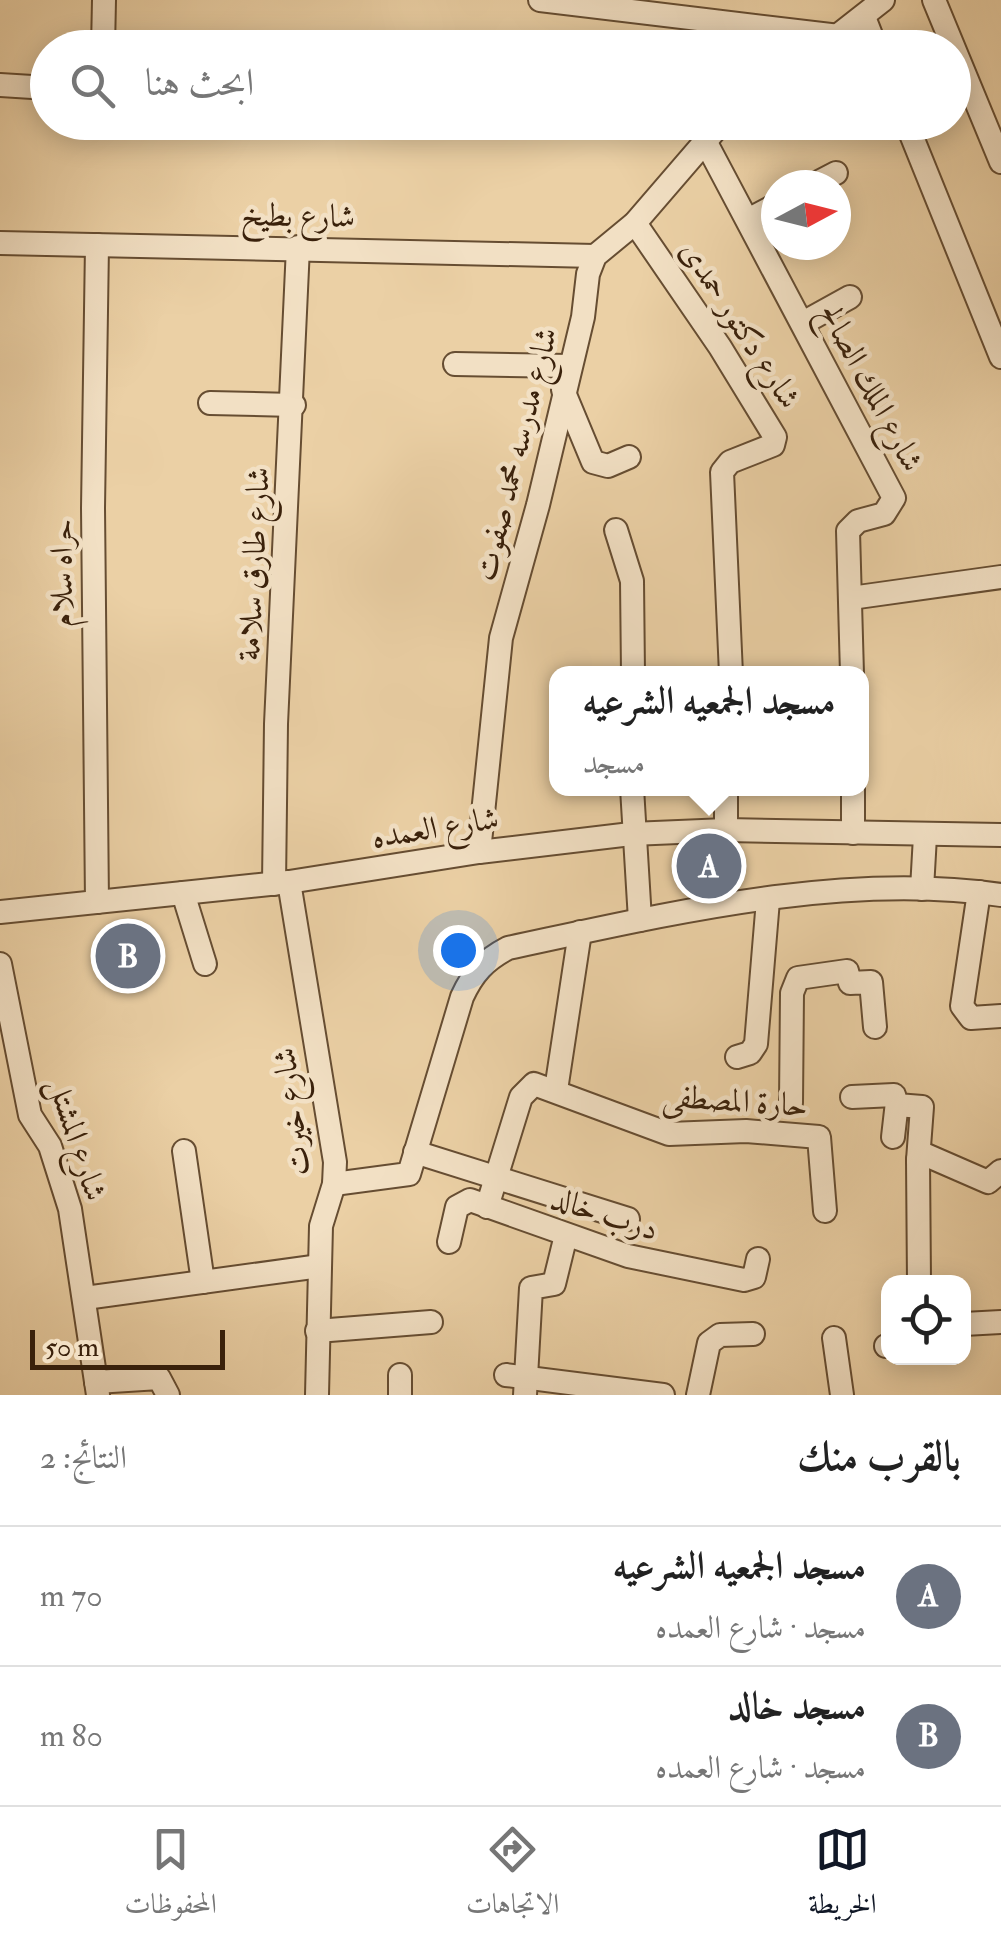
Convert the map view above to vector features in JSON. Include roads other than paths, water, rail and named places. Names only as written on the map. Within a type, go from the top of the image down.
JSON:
[{"type":"street","points":[[103,30],[104,0]]},
{"type":"street","points":[[540,0],[747,30]]},
{"type":"street","points":[[846,30],[883,0]]},
{"type":"street","points":[[934,0],[946,30]]},
{"type":"street","points":[[864,17],[869,30]]},
{"type":"street","points":[[0,85],[30,87]]},
{"type":"street","points":[[971,89],[1001,162]]},
{"type":"street","points":[[595,256],[634,223],[703,140]]},
{"type":"street","name":"شارع الملك الصالح","points":[[705,140],[894,498],[884,514],[858,520],[848,531],[852,666]]},
{"type":"street","points":[[913,140],[1001,357]]},
{"type":"street","points":[[748,220],[761,213]]},
{"type":"street","name":"شارع دكتور حمدى","points":[[634,223],[720,347],[775,436],[772,445],[730,462],[722,472],[731,666]]},
{"type":"street","name":"شارع بطيخ","points":[[0,243],[595,256]]},
{"type":"street","name":"حراه سلام","points":[[96,902],[93,508],[97,244]]},
{"type":"street","name":"شارع طارق سلامة","points":[[282,883],[276,724],[294,405],[298,247]]},
{"type":"street","name":"شارع مدرسه محمد صفوت","points":[[479,852],[502,638],[538,505],[595,256]]},
{"type":"street","points":[[802,323],[850,297]]},
{"type":"street","points":[[455,364],[570,366]]},
{"type":"street","points":[[563,390],[593,462],[608,466],[629,457]]},
{"type":"street","points":[[210,403],[294,405]]},
{"type":"street","points":[[616,530],[632,581],[633,666]]},
{"type":"street","points":[[851,598],[1001,577]]},
{"type":"street","points":[[632,796],[640,920]]},
{"type":"street","points":[[726,796],[726,830]]},
{"type":"street","points":[[852,833],[853,796]]},
{"type":"street","name":"شارع العمده","points":[[0,912],[282,883],[479,852],[632,834],[726,830],[1001,836]]},
{"type":"street","points":[[922,889],[924,836]]},
{"type":"street","name":"شارع خيرت","points":[[282,883],[332,1136],[334,1184],[321,1226],[317,1395]]},
{"type":"street","points":[[334,1184],[406,1176],[441,1054],[472,976],[488,959],[508,948],[640,920],[768,900],[922,889],[990,894],[962,1006],[972,1018],[1001,1016]]},
{"type":"street","points":[[184,893],[205,964]]},
{"type":"street","points":[[737,1057],[750,1053],[756,1044],[768,900]]},
{"type":"street","points":[[449,1242],[457,1207],[463,1202],[487,1207],[526,1089],[534,1084],[556,1090],[580,932]]},
{"type":"street","name":"شارع المشتل","points":[[0,964],[6,1024],[30,1115],[50,1146],[61,1176],[85,1298],[97,1389]]},
{"type":"street","points":[[791,1103],[792,993],[798,978],[805,974],[848,972],[850,984],[872,983],[876,1028]]},
{"type":"street","points":[[762,992],[792,993]]},
{"type":"street","name":"حارة المصطفى","points":[[556,1090],[670,1134],[746,1131],[818,1137],[826,1211]]},
{"type":"street","points":[[852,1096],[894,1095],[893,1138]]},
{"type":"street","points":[[896,1102],[923,1109],[918,1160],[919,1275]]},
{"type":"street","points":[[184,1151],[203,1282]]},
{"type":"street","points":[[415,1152],[628,1219]]},
{"type":"street","points":[[918,1160],[926,1156],[988,1182],[1001,1172]]},
{"type":"street","name":"درب خالد","points":[[487,1207],[671,1268],[744,1280],[754,1276],[758,1258]]},
{"type":"street","points":[[566,1235],[554,1284],[530,1288],[519,1383],[663,1395]]},
{"type":"street","points":[[85,1298],[320,1266]]},
{"type":"street","points":[[317,1331],[431,1322]]},
{"type":"street","points":[[971,1324],[1001,1322]]},
{"type":"street","points":[[698,1395],[709,1342],[720,1335],[753,1334]]},
{"type":"street","points":[[834,1338],[842,1395]]},
{"type":"street","points":[[97,1389],[159,1378],[168,1395]]},
{"type":"place","name":"مسجد الجمعيه الشرعيه","points":[[709,866]]},
{"type":"place","name":"مسجد خالد","points":[[128,956]]}]
